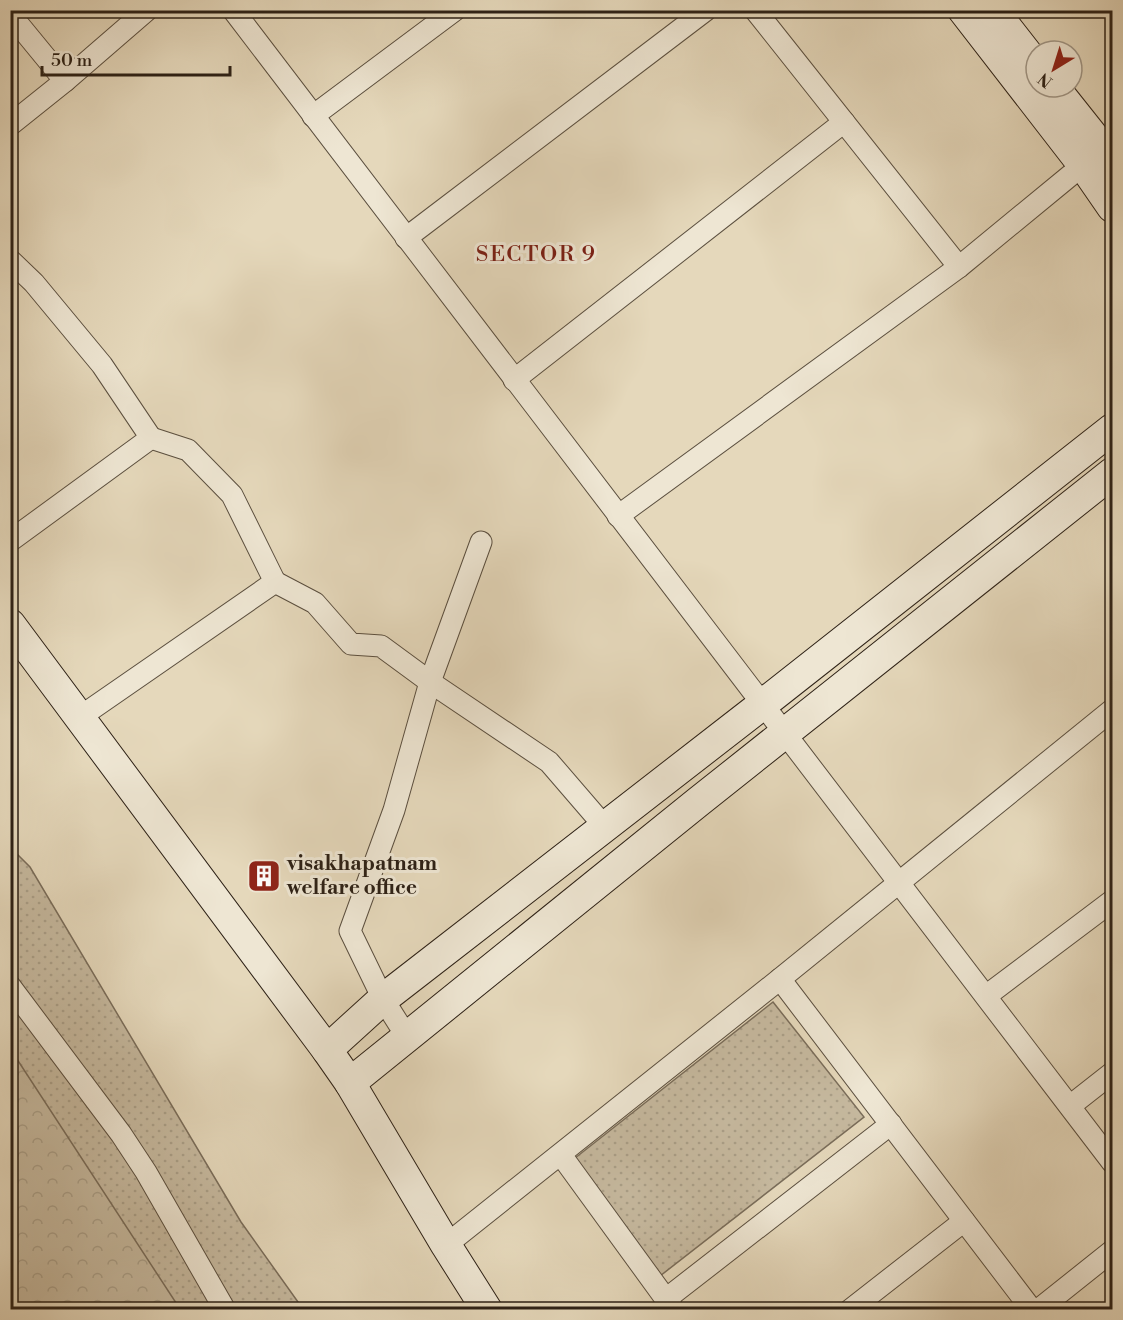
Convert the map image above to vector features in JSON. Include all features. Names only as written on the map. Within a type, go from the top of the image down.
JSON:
[{"type":"street","points":[[10,125],[147,10]]},
{"type":"street","points":[[232,10],[1113,1162]]},
{"type":"street","points":[[313,116],[455,10]]},
{"type":"street","points":[[406,238],[706,10]]},
{"type":"street","points":[[755,10],[959,267]]},
{"type":"street","points":[[963,10],[1113,207]]},
{"type":"street","points":[[993,10],[1024,50]]},
{"type":"street","points":[[10,14],[65,81]]},
{"type":"street","points":[[1064,99],[1113,160]]},
{"type":"street","points":[[514,380],[844,122]]},
{"type":"street","points":[[618,516],[959,267],[1083,165]]},
{"type":"street","points":[[10,260],[34,283],[102,366],[151,438],[188,450],[232,495],[274,582],[315,603],[351,644],[381,646],[549,762],[605,826]]},
{"type":"street","points":[[327,1050],[383,999],[1113,429]]},
{"type":"street","points":[[10,541],[151,438]]},
{"type":"street","points":[[350,1083],[1113,473]]},
{"type":"street","points":[[407,1037],[383,999],[350,931],[394,810],[430,682],[481,542]]},
{"type":"street","points":[[80,717],[274,582]]},
{"type":"street","points":[[10,624],[350,1083],[446,1245],[488,1310]]},
{"type":"street","points":[[446,1245],[1113,710]]},
{"type":"street","points":[[986,996],[1113,901]]},
{"type":"street","points":[[780,979],[1032,1310]]},
{"type":"street","points":[[10,986],[121,1134],[146,1172],[225,1310]]},
{"type":"street","points":[[1070,1106],[1113,1073]]},
{"type":"street","points":[[561,1155],[670,1304],[891,1124]]},
{"type":"street","points":[[850,1310],[964,1221]]},
{"type":"street","points":[[1038,1310],[1113,1251]]},
{"type":"green space","points":[[10,847],[30,867],[241,1222],[303,1309],[180,1309],[11,1050]]},
{"type":"green space","points":[[10,985],[233,1309],[11,1309]]},
{"type":"green space","points":[[773,1002],[864,1117],[660,1276],[570,1162]]},
{"type":"place","name":"visakhapatnam welfare office","points":[[264,876]]},
{"type":"district","name":"SECTOR 9","points":[[536,254]]}]
